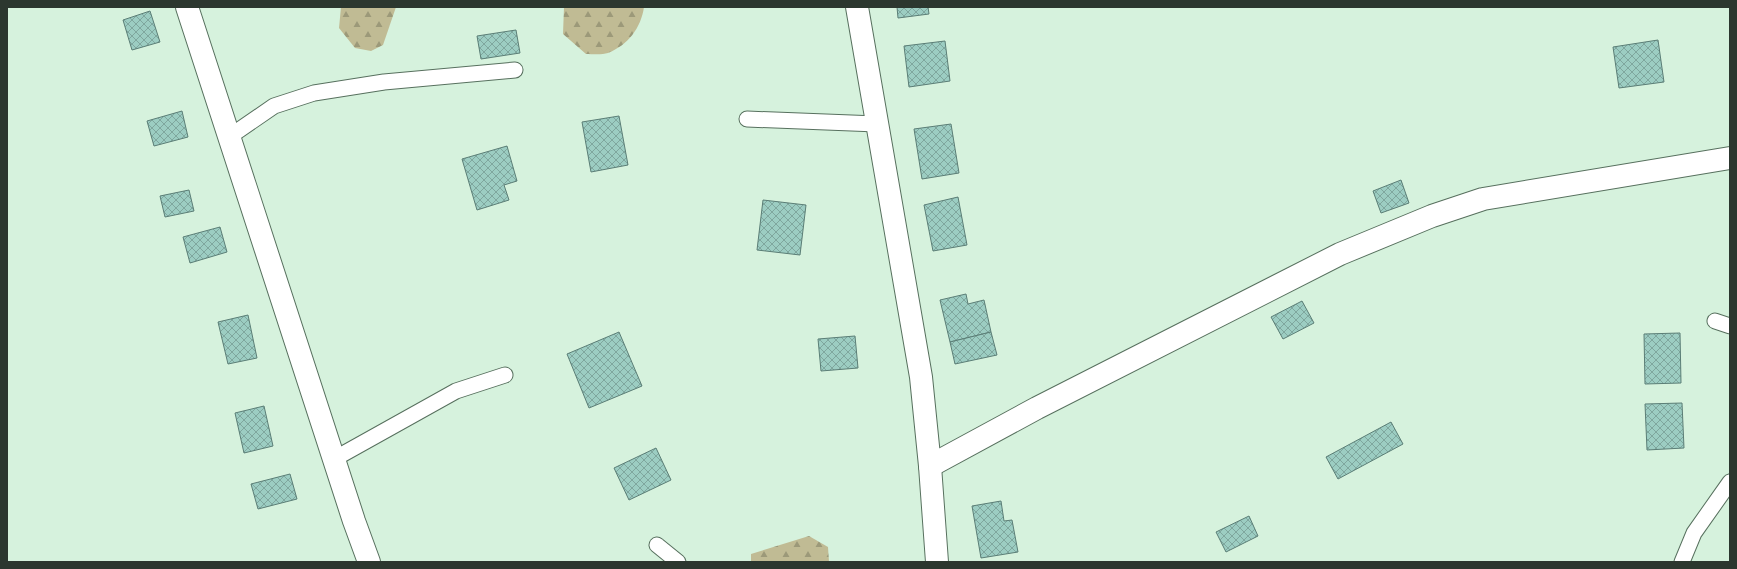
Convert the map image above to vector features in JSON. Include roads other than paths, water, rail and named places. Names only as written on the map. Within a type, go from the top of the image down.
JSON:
[{"type":"street","points":[[187,7],[369,562]]},
{"type":"street","points":[[858,7],[921,377],[930,466],[937,562]]},
{"type":"street","points":[[930,466],[1037,408],[1340,254],[1432,216],[1483,199],[1730,158]]},
{"type":"lane","points":[[229,137],[274,106],[314,93],[384,82],[515,70]]},
{"type":"lane","points":[[747,118],[877,124]]},
{"type":"lane","points":[[1715,321],[1730,326]]},
{"type":"lane","points":[[334,459],[456,391],[505,375]]},
{"type":"lane","points":[[1682,562],[1694,533],[1730,482]]},
{"type":"lane","points":[[657,545],[678,562]]}]
